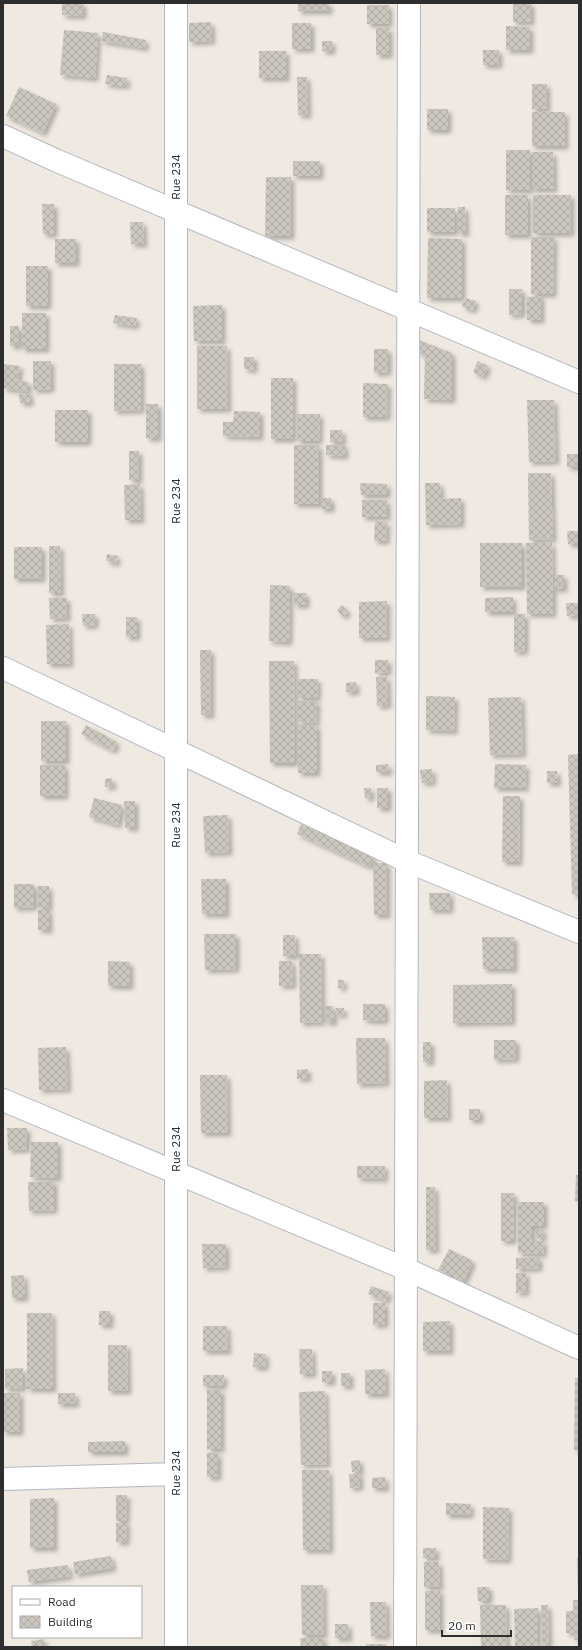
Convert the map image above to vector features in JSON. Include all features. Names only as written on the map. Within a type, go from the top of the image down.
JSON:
[{"type":"street","name":"Rue 234","points":[[176,3],[176,1647]]},
{"type":"street","points":[[405,1647],[409,3]]},
{"type":"street","points":[[3,136],[176,212],[579,382]]},
{"type":"street","points":[[3,668],[407,862],[579,932]]},
{"type":"street","points":[[3,1100],[406,1268],[579,1348]]},
{"type":"street","points":[[3,1479],[176,1474]]},
{"type":"building","points":[[62,3],[83,3],[83,16],[62,15]]},
{"type":"building","points":[[298,3],[329,3],[329,11],[298,11]]},
{"type":"building","points":[[513,3],[531,3],[531,22],[513,22]]},
{"type":"building","points":[[367,5],[389,5],[389,24],[367,24]]},
{"type":"building","points":[[211,22],[212,41],[189,42],[189,23]]},
{"type":"building","points":[[292,23],[311,23],[311,49],[292,49]]},
{"type":"building","points":[[506,26],[530,27],[530,50],[506,50]]},
{"type":"building","points":[[376,28],[389,28],[389,55],[376,55]]},
{"type":"building","points":[[64,30],[98,33],[95,78],[60,75]]},
{"type":"building","points":[[103,32],[146,40],[145,48],[101,41]]},
{"type":"building","points":[[322,41],[332,41],[332,51],[322,51]]},
{"type":"building","points":[[483,50],[499,50],[499,65],[483,65]]},
{"type":"building","points":[[259,51],[286,51],[286,78],[259,78]]},
{"type":"building","points":[[107,75],[127,78],[126,86],[105,84]]},
{"type":"building","points":[[297,77],[307,77],[308,115],[298,115]]},
{"type":"building","points":[[532,84],[547,84],[547,109],[532,109]]},
{"type":"building","points":[[19,87],[56,104],[43,133],[6,116]]},
{"type":"building","points":[[427,109],[448,109],[448,130],[427,130]]},
{"type":"building","points":[[532,112],[565,112],[565,146],[532,146]]},
{"type":"building","points":[[506,150],[530,150],[530,190],[506,190]]},
{"type":"building","points":[[532,152],[553,152],[554,189],[532,189]]},
{"type":"building","points":[[293,161],[320,161],[320,176],[293,176]]},
{"type":"building","points":[[266,177],[291,177],[291,236],[265,236]]},
{"type":"building","points":[[505,195],[528,195],[528,235],[505,235]]},
{"type":"building","points":[[533,195],[571,195],[571,233],[533,233]]},
{"type":"building","points":[[42,204],[54,204],[54,234],[43,234]]},
{"type":"building","points":[[458,207],[465,207],[466,233],[458,233]]},
{"type":"building","points":[[427,208],[455,208],[455,232],[427,232]]},
{"type":"building","points":[[130,222],[143,222],[144,244],[131,244]]},
{"type":"building","points":[[531,237],[554,237],[553,294],[531,294]]},
{"type":"building","points":[[428,238],[462,239],[462,298],[427,298]]},
{"type":"building","points":[[55,239],[76,239],[76,263],[55,263]]},
{"type":"building","points":[[26,266],[48,266],[48,306],[26,306]]},
{"type":"building","points":[[509,289],[522,289],[522,314],[509,315]]},
{"type":"building","points":[[541,296],[541,320],[527,320],[527,297]]},
{"type":"building","points":[[465,298],[476,301],[473,310],[462,307]]},
{"type":"building","points":[[222,305],[222,341],[194,341],[193,306]]},
{"type":"building","points":[[22,313],[46,313],[46,349],[22,349]]},
{"type":"building","points":[[115,315],[137,318],[135,326],[113,323]]},
{"type":"building","points":[[10,326],[19,326],[19,346],[10,346]]},
{"type":"building","points":[[419,340],[452,353],[452,400],[424,399],[425,356],[418,353]]},
{"type":"building","points":[[197,346],[227,346],[228,409],[197,409]]},
{"type":"building","points":[[374,349],[388,349],[388,372],[374,373]]},
{"type":"building","points":[[244,357],[254,357],[254,370],[244,369]]},
{"type":"building","points":[[33,361],[51,361],[51,389],[33,390]]},
{"type":"building","points":[[478,361],[488,366],[483,377],[473,372]]},
{"type":"building","points":[[3,364],[20,366],[18,380],[29,382],[27,392],[3,388]]},
{"type":"building","points":[[114,364],[141,364],[141,410],[114,411]]},
{"type":"building","points":[[271,378],[293,378],[293,439],[271,439]]},
{"type":"building","points":[[363,383],[388,384],[387,417],[363,417]]},
{"type":"building","points":[[30,393],[30,403],[20,403],[19,394]]},
{"type":"building","points":[[527,400],[554,400],[556,461],[529,462]]},
{"type":"building","points":[[146,404],[158,404],[158,438],[146,438]]},
{"type":"building","points":[[55,410],[88,410],[88,442],[55,442]]},
{"type":"building","points":[[234,411],[260,412],[260,437],[223,436],[223,422],[233,422]]},
{"type":"building","points":[[297,414],[320,414],[319,441],[297,441]]},
{"type":"building","points":[[330,430],[342,430],[343,442],[330,442]]},
{"type":"building","points":[[294,445],[319,445],[319,504],[294,504]]},
{"type":"building","points":[[326,445],[345,445],[345,456],[326,455]]},
{"type":"building","points":[[129,451],[139,451],[139,480],[129,480]]},
{"type":"building","points":[[567,454],[579,454],[579,467],[567,467]]},
{"type":"building","points":[[528,473],[551,473],[553,539],[529,540]]},
{"type":"building","points":[[360,483],[387,484],[387,495],[361,495]]},
{"type":"building","points":[[425,483],[440,483],[441,499],[461,498],[461,524],[426,525]]},
{"type":"building","points":[[140,484],[141,520],[125,520],[124,485]]},
{"type":"building","points":[[321,498],[331,498],[331,509],[321,509]]},
{"type":"building","points":[[362,500],[387,500],[387,517],[362,517]]},
{"type":"building","points":[[375,521],[387,522],[386,541],[374,541]]},
{"type":"building","points":[[567,531],[579,531],[579,544],[568,544]]},
{"type":"building","points":[[480,543],[522,543],[522,587],[480,587]]},
{"type":"building","points":[[526,543],[552,543],[553,614],[527,614]]},
{"type":"building","points":[[49,546],[60,546],[61,593],[49,593]]},
{"type":"building","points":[[14,547],[42,547],[42,579],[14,579]]},
{"type":"building","points":[[107,554],[118,556],[116,563],[106,561]]},
{"type":"building","points":[[554,575],[564,575],[564,589],[554,589]]},
{"type":"building","points":[[270,585],[290,586],[289,642],[269,641]]},
{"type":"building","points":[[294,593],[306,593],[306,605],[294,605]]},
{"type":"building","points":[[513,597],[513,612],[485,612],[485,598]]},
{"type":"building","points":[[49,598],[67,598],[67,618],[50,619]]},
{"type":"building","points":[[387,601],[387,638],[359,638],[359,602]]},
{"type":"building","points":[[566,603],[578,603],[578,615],[567,616]]},
{"type":"building","points":[[342,605],[348,611],[343,617],[337,610]]},
{"type":"building","points":[[82,614],[95,614],[95,625],[83,626]]},
{"type":"building","points":[[514,614],[525,614],[525,651],[514,652]]},
{"type":"building","points":[[126,617],[137,617],[137,637],[126,637]]},
{"type":"building","points":[[69,624],[70,664],[47,664],[46,625]]},
{"type":"building","points":[[200,650],[211,650],[211,715],[201,715]]},
{"type":"building","points":[[375,660],[388,660],[388,672],[375,673]]},
{"type":"building","points":[[269,661],[294,661],[295,763],[270,763]]},
{"type":"building","points":[[376,677],[387,677],[388,705],[377,706]]},
{"type":"building","points":[[298,679],[318,679],[317,698],[298,698]]},
{"type":"building","points":[[356,682],[356,692],[346,692],[346,683]]},
{"type":"building","points":[[426,696],[455,697],[454,731],[426,730]]},
{"type":"building","points":[[521,697],[523,754],[490,755],[488,698]]},
{"type":"building","points":[[298,701],[317,701],[316,723],[298,722]]},
{"type":"building","points":[[41,721],[66,721],[66,761],[41,761]]},
{"type":"building","points":[[86,725],[117,742],[113,751],[81,734]]},
{"type":"building","points":[[298,725],[317,725],[317,773],[298,773]]},
{"type":"building","points":[[579,754],[579,894],[572,894],[568,755]]},
{"type":"building","points":[[388,764],[389,772],[376,772],[376,765]]},
{"type":"building","points":[[495,764],[526,765],[525,788],[494,788]]},
{"type":"building","points":[[40,765],[65,765],[65,796],[40,796]]},
{"type":"building","points":[[432,769],[433,782],[422,783],[420,770]]},
{"type":"building","points":[[547,771],[557,771],[558,783],[547,783]]},
{"type":"building","points":[[112,778],[113,786],[105,787],[105,779]]},
{"type":"building","points":[[364,788],[371,788],[371,798],[365,798]]},
{"type":"building","points":[[377,788],[388,788],[388,808],[377,808]]},
{"type":"building","points":[[503,796],[520,796],[519,862],[502,862]]},
{"type":"building","points":[[94,798],[122,805],[118,825],[89,817]]},
{"type":"building","points":[[124,801],[135,801],[135,828],[125,828]]},
{"type":"building","points":[[228,815],[229,852],[205,853],[203,816]]},
{"type":"building","points":[[301,824],[374,857],[369,867],[297,834]]},
{"type":"building","points":[[373,863],[387,863],[387,915],[374,915]]},
{"type":"building","points":[[201,879],[226,879],[226,914],[202,914]]},
{"type":"building","points":[[14,884],[34,884],[34,907],[14,908]]},
{"type":"building","points":[[38,886],[49,886],[49,908],[38,908]]},
{"type":"building","points":[[429,893],[450,893],[450,910],[430,910]]},
{"type":"building","points":[[38,910],[49,910],[49,930],[38,930]]},
{"type":"building","points":[[204,934],[236,934],[236,969],[205,970]]},
{"type":"building","points":[[283,935],[295,935],[296,956],[283,956]]},
{"type":"building","points":[[482,937],[514,937],[514,969],[483,969]]},
{"type":"building","points":[[299,954],[321,954],[322,1022],[300,1023]]},
{"type":"building","points":[[108,961],[130,962],[130,986],[108,986]]},
{"type":"building","points":[[279,961],[292,961],[293,985],[279,986]]},
{"type":"building","points":[[338,980],[344,980],[343,988],[338,988]]},
{"type":"building","points":[[512,984],[512,1022],[453,1023],[453,985]]},
{"type":"building","points":[[363,1004],[385,1004],[385,1021],[363,1020]]},
{"type":"building","points":[[325,1006],[333,1006],[334,1022],[325,1022]]},
{"type":"building","points":[[336,1008],[344,1008],[344,1014],[336,1015]]},
{"type":"building","points":[[356,1038],[385,1038],[386,1083],[357,1084]]},
{"type":"building","points":[[494,1040],[516,1040],[516,1059],[494,1060]]},
{"type":"building","points":[[423,1042],[431,1042],[431,1062],[423,1062]]},
{"type":"building","points":[[66,1047],[68,1089],[39,1090],[38,1048]]},
{"type":"building","points":[[308,1069],[308,1078],[297,1079],[297,1070]]},
{"type":"building","points":[[200,1075],[227,1075],[228,1133],[201,1133]]},
{"type":"building","points":[[447,1080],[448,1118],[424,1118],[424,1081]]},
{"type":"building","points":[[469,1109],[480,1109],[480,1120],[469,1120]]},
{"type":"building","points":[[7,1128],[27,1128],[27,1149],[8,1150]]},
{"type":"building","points":[[31,1142],[58,1142],[58,1178],[30,1177]]},
{"type":"building","points":[[357,1166],[385,1166],[384,1179],[357,1178]]},
{"type":"building","points":[[576,1175],[579,1175],[579,1201],[575,1201]]},
{"type":"building","points":[[54,1181],[54,1210],[29,1211],[28,1182]]},
{"type":"building","points":[[426,1187],[435,1187],[436,1250],[426,1250]]},
{"type":"building","points":[[501,1193],[514,1193],[513,1241],[501,1241]]},
{"type":"building","points":[[518,1202],[544,1202],[544,1226],[532,1226],[532,1241],[544,1241],[543,1254],[518,1253]]},
{"type":"building","points":[[536,1229],[543,1229],[543,1238],[536,1238]]},
{"type":"building","points":[[202,1244],[226,1244],[226,1267],[203,1268]]},
{"type":"building","points":[[449,1249],[473,1261],[463,1283],[438,1270]]},
{"type":"building","points":[[539,1257],[539,1268],[516,1269],[516,1258]]},
{"type":"building","points":[[516,1273],[526,1273],[526,1292],[516,1293]]},
{"type":"building","points":[[24,1275],[25,1298],[12,1298],[11,1276]]},
{"type":"building","points":[[371,1286],[389,1292],[386,1301],[368,1294]]},
{"type":"building","points":[[373,1303],[385,1303],[385,1324],[373,1325]]},
{"type":"building","points":[[99,1311],[110,1311],[110,1325],[99,1325]]},
{"type":"building","points":[[27,1313],[52,1313],[53,1389],[27,1389]]},
{"type":"building","points":[[450,1321],[450,1351],[423,1351],[423,1322]]},
{"type":"building","points":[[203,1326],[227,1326],[228,1351],[203,1351]]},
{"type":"building","points":[[108,1345],[127,1345],[128,1391],[108,1391]]},
{"type":"building","points":[[299,1349],[312,1349],[313,1374],[300,1374]]},
{"type":"building","points":[[254,1353],[266,1354],[265,1367],[253,1367]]},
{"type":"building","points":[[23,1368],[23,1388],[5,1389],[5,1369]]},
{"type":"building","points":[[385,1369],[386,1394],[365,1394],[365,1370]]},
{"type":"building","points":[[322,1371],[332,1371],[332,1382],[322,1382]]},
{"type":"building","points":[[341,1373],[350,1373],[350,1386],[341,1386]]},
{"type":"building","points":[[203,1375],[224,1375],[223,1386],[203,1386]]},
{"type":"building","points":[[575,1377],[579,1379],[579,1450],[574,1450]]},
{"type":"building","points":[[207,1390],[221,1390],[221,1449],[207,1449]]},
{"type":"building","points":[[325,1391],[327,1464],[301,1465],[299,1392]]},
{"type":"building","points":[[3,1393],[20,1393],[20,1432],[3,1432]]},
{"type":"building","points":[[58,1393],[75,1393],[76,1404],[58,1404]]},
{"type":"building","points":[[125,1441],[125,1452],[88,1452],[88,1442]]},
{"type":"building","points":[[207,1453],[218,1453],[218,1477],[207,1477]]},
{"type":"building","points":[[360,1460],[360,1472],[352,1472],[351,1461]]},
{"type":"building","points":[[302,1470],[329,1470],[330,1550],[303,1550]]},
{"type":"building","points":[[349,1474],[360,1474],[360,1487],[350,1488]]},
{"type":"building","points":[[385,1477],[386,1488],[372,1488],[372,1478]]},
{"type":"building","points":[[116,1495],[127,1495],[126,1521],[116,1521]]},
{"type":"building","points":[[54,1498],[54,1548],[30,1548],[30,1499]]},
{"type":"building","points":[[446,1503],[471,1504],[470,1515],[446,1515]]},
{"type":"building","points":[[483,1507],[509,1508],[508,1560],[483,1559]]},
{"type":"building","points":[[116,1523],[127,1523],[126,1542],[116,1542]]},
{"type":"building","points":[[423,1548],[436,1548],[436,1558],[423,1558]]},
{"type":"building","points":[[111,1556],[113,1568],[75,1574],[73,1562]]},
{"type":"building","points":[[577,1558],[579,1558],[579,1594],[578,1594]]},
{"type":"building","points":[[424,1562],[439,1562],[440,1587],[424,1587]]},
{"type":"building","points":[[68,1565],[70,1576],[29,1582],[27,1570]]},
{"type":"building","points":[[301,1585],[323,1585],[324,1635],[302,1635]]},
{"type":"building","points":[[477,1587],[489,1587],[489,1601],[478,1601]]},
{"type":"building","points":[[440,1590],[440,1630],[425,1630],[425,1591]]},
{"type":"building","points":[[573,1600],[579,1600],[579,1640],[574,1640],[574,1633],[566,1633],[566,1611],[573,1611]]},
{"type":"building","points":[[370,1602],[386,1602],[387,1636],[371,1636]]},
{"type":"building","points":[[480,1605],[506,1605],[507,1647],[481,1647]]},
{"type":"building","points":[[541,1605],[548,1605],[549,1647],[542,1647]]},
{"type":"building","points":[[538,1608],[538,1647],[515,1647],[514,1609]]},
{"type":"building","points":[[335,1624],[348,1624],[349,1638],[335,1638]]},
{"type":"building","points":[[300,1638],[324,1638],[324,1647],[301,1647]]},
{"type":"building","points":[[44,1639],[45,1647],[32,1647],[31,1641]]},
{"type":"building","points":[[366,1644],[386,1644],[386,1647],[366,1647]]}]
